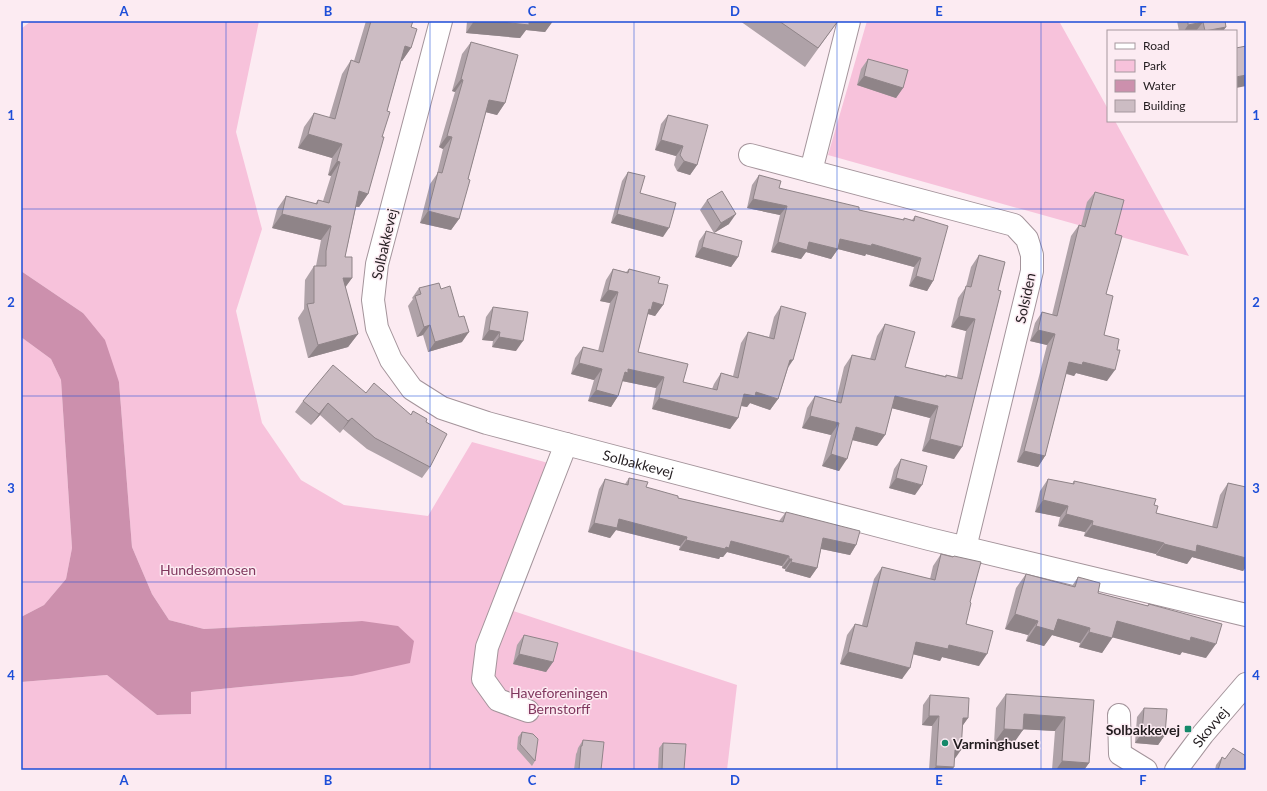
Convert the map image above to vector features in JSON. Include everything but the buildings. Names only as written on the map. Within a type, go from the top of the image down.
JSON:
[{"type":"street","name":"Solbakkevej","points":[[441,21],[376,264],[373,300],[377,328],[391,360],[412,389],[442,408],[487,423],[965,548],[1246,615]]},
{"type":"street","points":[[811,171],[849,21]]},
{"type":"street","name":"Solsiden","points":[[750,154],[1014,225],[1027,239],[1032,255],[1032,271],[965,548]]},
{"type":"street","points":[[528,711],[498,700],[483,679],[487,647],[566,444]]},
{"type":"street","name":"Skovvej","points":[[1176,770],[1203,734],[1246,684]]},
{"type":"street","points":[[1119,715],[1120,754],[1146,770]]},
{"type":"green space","points":[[31,21],[259,21],[236,132],[262,229],[236,311],[262,423],[301,480],[344,505],[428,516],[472,442],[563,467],[507,609],[737,685],[727,770],[21,770],[21,682],[107,675],[157,715],[191,714],[191,692],[352,676],[362,621],[204,629],[169,620],[152,594],[132,547],[119,382],[83,313],[21,271],[21,29]]},
{"type":"green space","points":[[867,21],[1059,21],[1107,107],[1107,122],[1116,122],[1189,256],[828,155]]},
{"type":"green space","points":[[21,337],[51,359],[61,380],[72,548],[66,579],[44,605],[21,617]]},
{"type":"water","points":[[21,271],[83,313],[105,340],[119,382],[132,547],[152,594],[169,620],[204,629],[362,621],[398,626],[414,641],[410,663],[352,676],[191,692],[191,714],[157,715],[107,675],[21,682],[21,617],[44,605],[66,579],[72,548],[61,380],[51,359],[21,337]]},
{"type":"place","name":"Solbakkevej","points":[[1188,729]]},
{"type":"place","name":"Varminghuset","points":[[945,743]]},
{"type":"park label","name":"Hundesømosen","points":[[208,569]]},
{"type":"park label","name":"Haveforeningen Bernstorff","points":[[559,700]]}]
